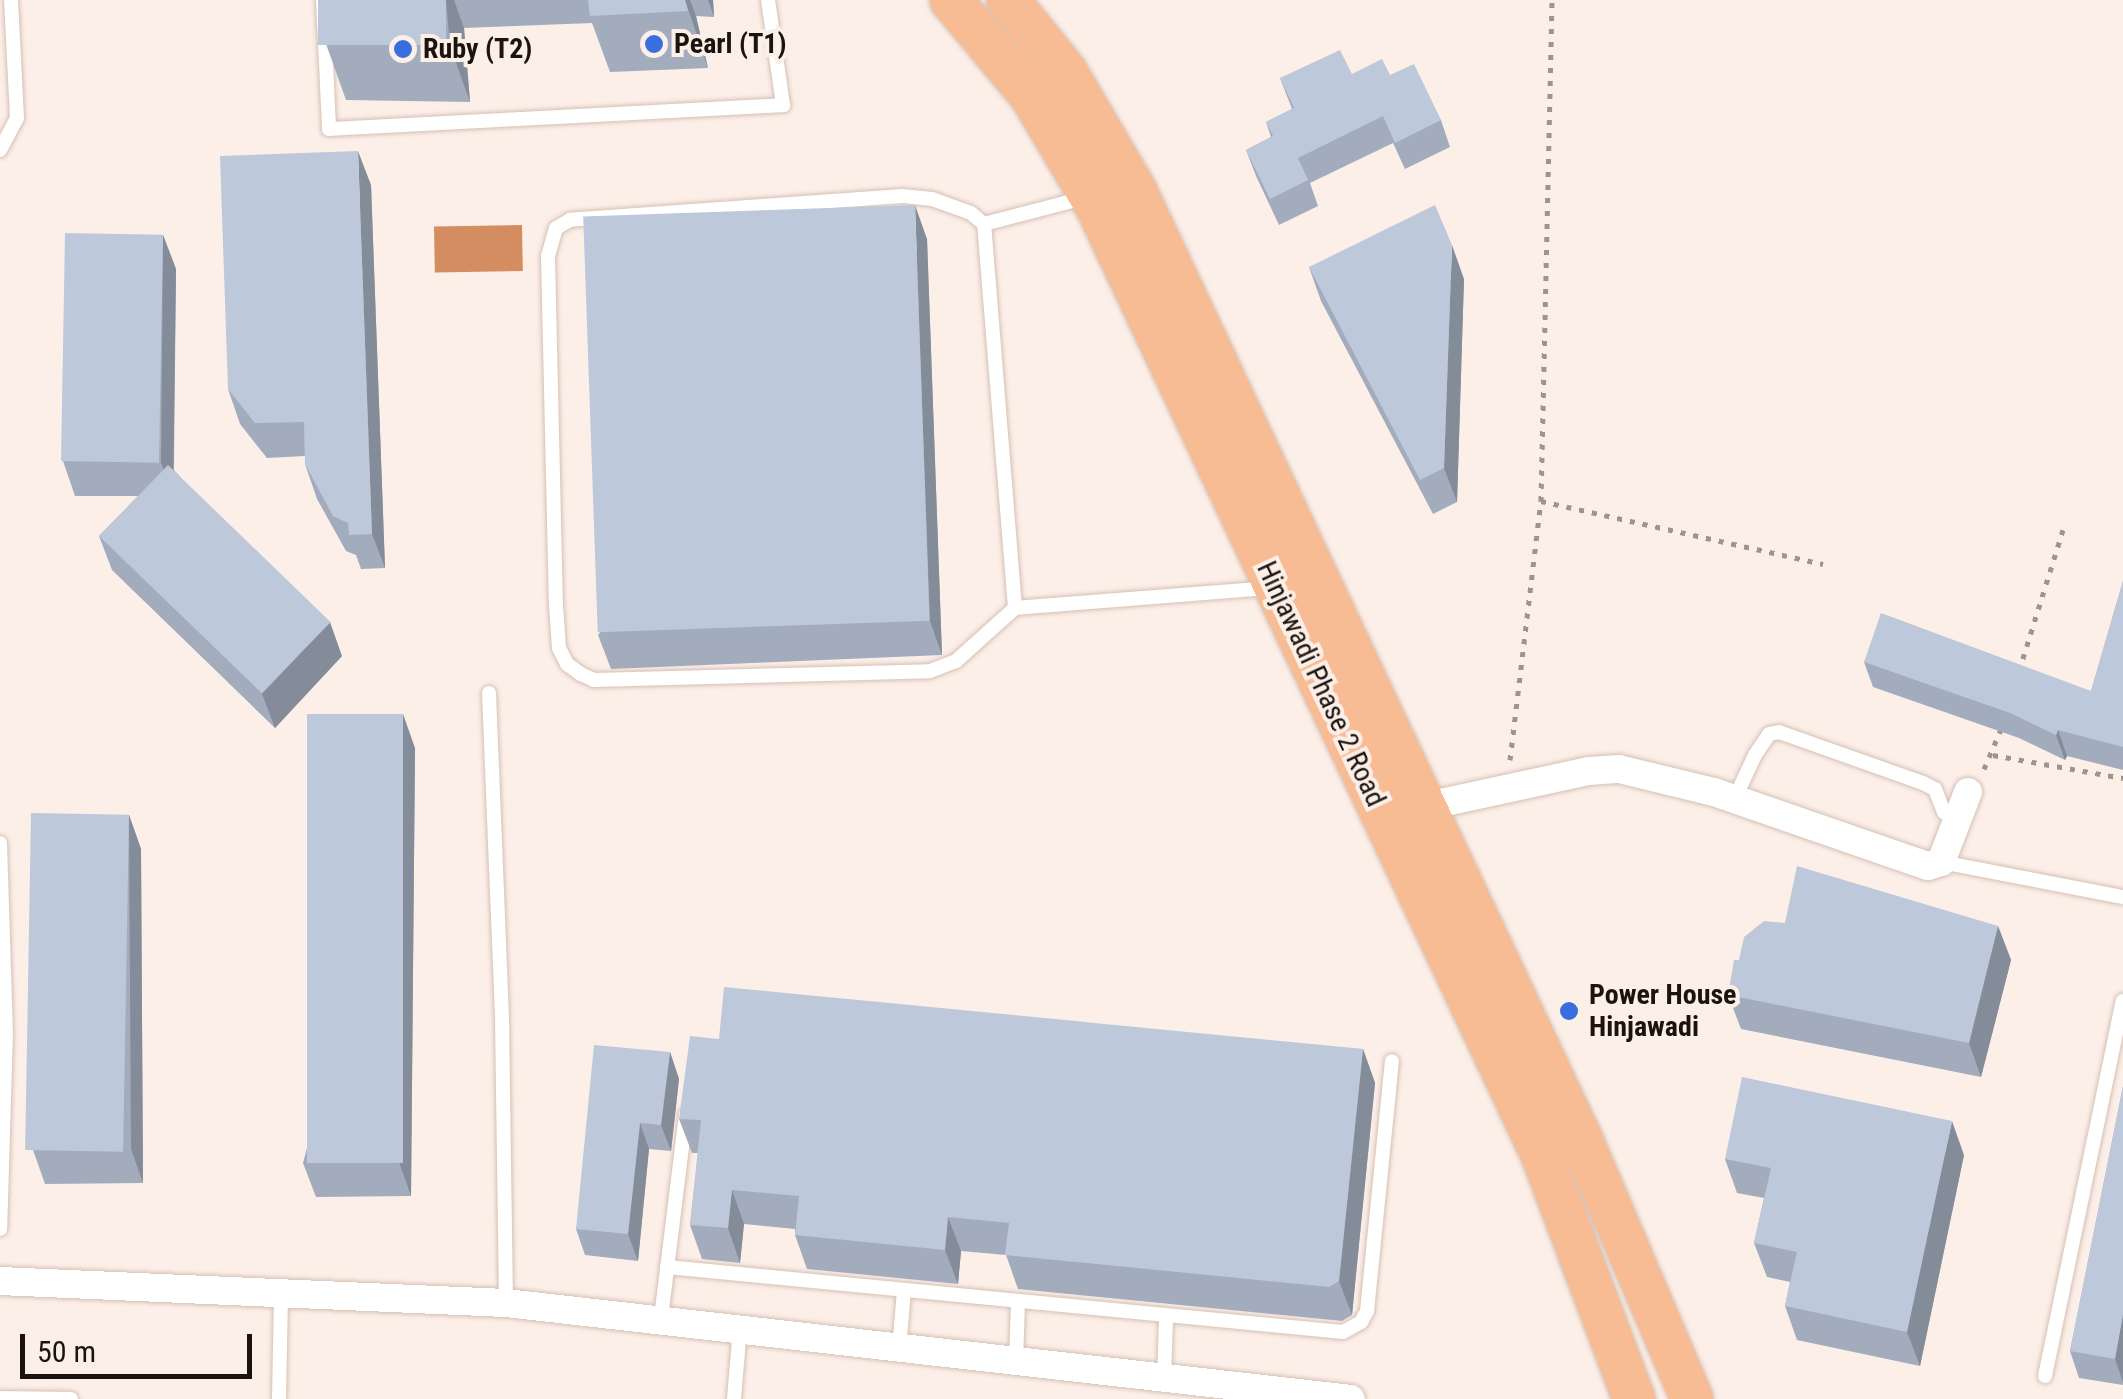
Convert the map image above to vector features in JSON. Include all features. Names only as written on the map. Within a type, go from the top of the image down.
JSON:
[{"type":"main road","name":"Hinjawadi Phase 2 Road","points":[[950,0],[1095,176],[1427,806],[1582,1141],[1692,1399]]},
{"type":"main road","name":"Hinjawadi Phase 2 Road","points":[[1008,0],[1066,72],[1095,176],[1276,587],[1543,1158],[1634,1399]]},
{"type":"street","points":[[1427,806],[1619,770],[1734,800],[1928,866],[1942,862],[1963,805]]},
{"type":"street","points":[[0,1281],[506,1303],[1351,1399]]},
{"type":"lane","points":[[0,150],[17,118],[12,0]]},
{"type":"lane","points":[[323,0],[329,129],[783,105],[768,0]]},
{"type":"lane","points":[[984,224],[1095,176]]},
{"type":"lane","points":[[984,224],[957,206],[902,196],[570,220],[556,228],[548,256],[559,648],[567,664],[594,680],[930,671],[956,660],[1015,608],[1276,587]]},
{"type":"lane","points":[[984,224],[1015,608]]},
{"type":"lane","points":[[488,693],[502,1018],[506,1303]]},
{"type":"lane","points":[[1734,800],[1755,755],[1770,734],[1779,732],[1923,782],[1935,789],[1944,812],[1963,805]]},
{"type":"lane","points":[[0,843],[6,1032],[0,1228]]},
{"type":"lane","points":[[1942,862],[2123,897]]},
{"type":"lane","points":[[2045,1376],[2123,1001]]},
{"type":"lane","points":[[668,1267],[1342,1332],[1362,1322],[1372,1272],[1392,1061]]},
{"type":"lane","points":[[661,1318],[688,1096]]},
{"type":"lane","points":[[279,1399],[281,1291]]},
{"type":"lane","points":[[899,1349],[904,1291]]},
{"type":"lane","points":[[1016,1362],[1018,1303]]},
{"type":"lane","points":[[1164,1379],[1166,1318]]},
{"type":"lane","points":[[734,1399],[740,1327]]},
{"type":"lane","points":[[0,1398],[72,1399]]},
{"type":"path","points":[[1506,789],[1541,501],[1552,0]]},
{"type":"path","points":[[1541,501],[1823,564]]},
{"type":"path","points":[[2016,680],[2063,530]]},
{"type":"path","points":[[2005,718],[1993,755],[2123,778]]},
{"type":"shaded area","points":[[522,225],[523,271],[435,273],[434,227]]},
{"type":"building","points":[[318,0],[446,0],[446,45],[318,45]]},
{"type":"building","points":[[588,0],[685,0],[688,11],[590,16]]},
{"type":"building","points":[[1340,50],[1352,74],[1382,59],[1390,75],[1414,64],[1441,120],[1395,143],[1383,116],[1298,158],[1308,180],[1270,199],[1246,150],[1273,136],[1266,122],[1294,108],[1280,78]]},
{"type":"building","points":[[358,151],[372,534],[349,535],[348,523],[333,516],[305,464],[304,422],[255,423],[228,389],[220,156]]},
{"type":"building","points":[[915,205],[930,621],[598,632],[583,217]]},
{"type":"building","points":[[1435,205],[1452,245],[1444,468],[1420,480],[1309,267]]},
{"type":"building","points":[[65,233],[163,235],[159,463],[61,461]]},
{"type":"building","points":[[168,465],[331,622],[262,693],[99,536]]},
{"type":"building","points":[[2123,581],[2123,747],[2058,730],[2056,735],[2010,713],[1864,662],[1881,613],[2091,691]]},
{"type":"building","points":[[307,714],[403,714],[403,1163],[307,1163]]},
{"type":"building","points":[[31,813],[129,815],[123,1152],[25,1150]]},
{"type":"building","points":[[1797,866],[1998,926],[1969,1043],[1728,995],[1734,960],[1739,960],[1744,937],[1764,921],[1785,923]]},
{"type":"building","points":[[724,987],[1363,1049],[1339,1281],[1329,1287],[1005,1255],[1009,1223],[948,1217],[945,1250],[795,1235],[799,1196],[732,1190],[728,1228],[690,1225],[701,1120],[679,1119],[690,1036],[719,1039]]},
{"type":"building","points":[[594,1045],[670,1052],[661,1125],[640,1123],[628,1234],[576,1229]]},
{"type":"building","points":[[1742,1077],[1952,1121],[1907,1332],[1785,1306],[1797,1252],[1754,1243],[1771,1168],[1725,1159]]},
{"type":"building","points":[[2123,1086],[2123,1314],[2115,1359],[2070,1351]]},
{"type":"place","name":"Pearl (T1)","points":[[654,44]]},
{"type":"place","name":"Ruby (T2)","points":[[403,49]]},
{"type":"place","name":"Power House Hinjawadi","points":[[1569,1011]]}]
